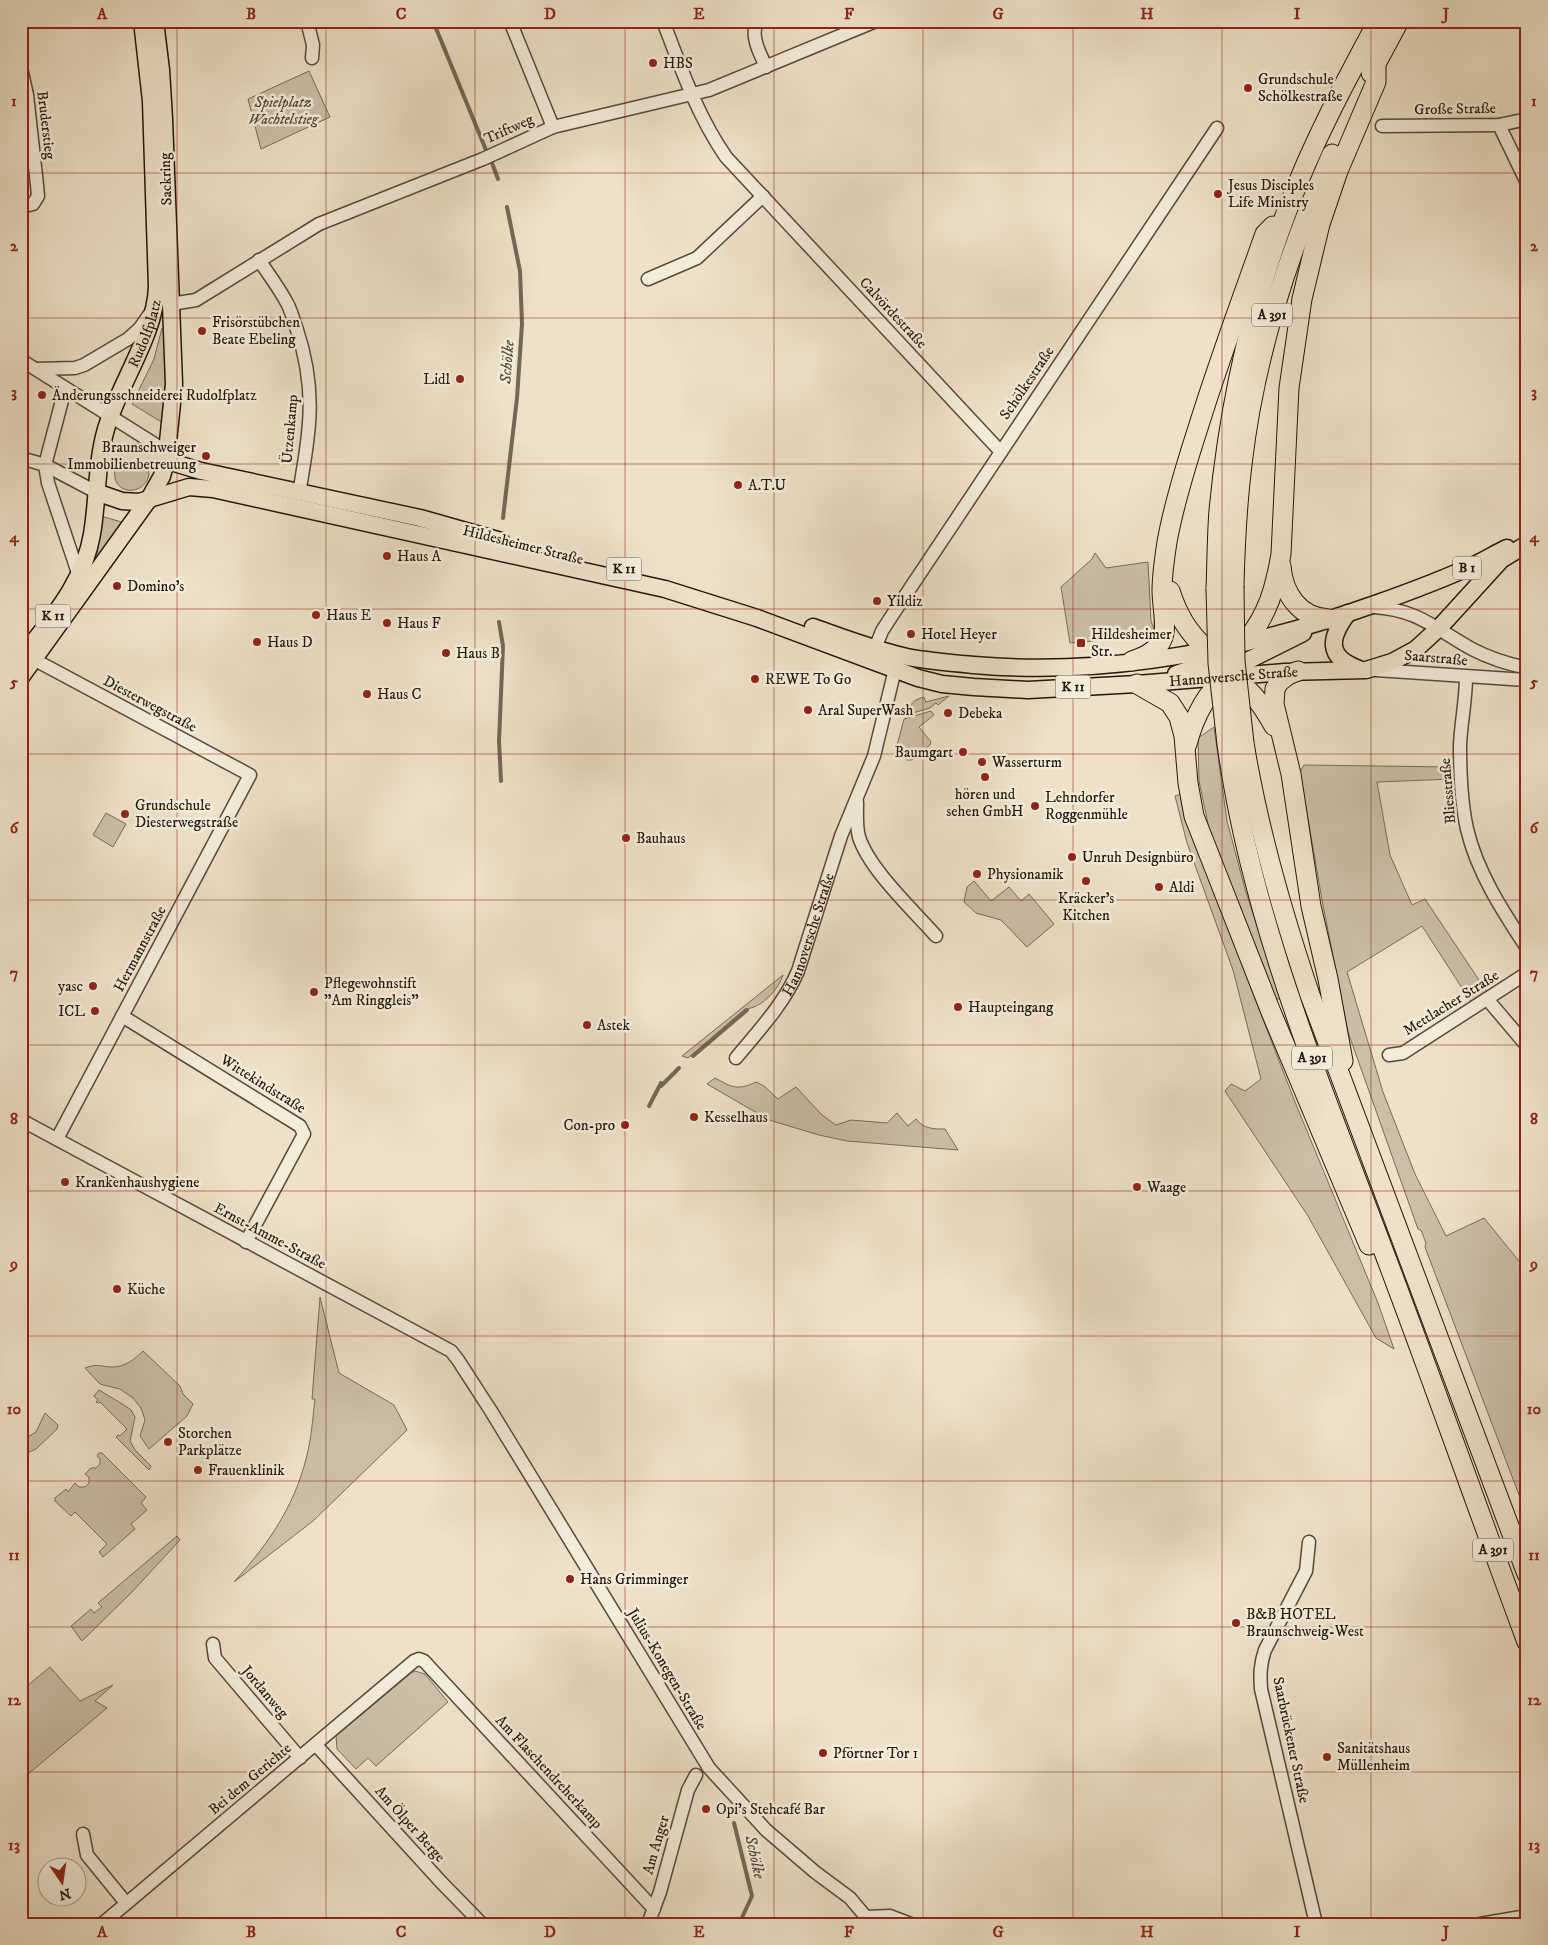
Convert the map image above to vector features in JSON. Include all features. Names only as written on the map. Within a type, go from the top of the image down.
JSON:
[{"type":"highway","name":"A 391","points":[[1225,587],[1219,512],[1231,415],[1250,329],[1288,208],[1318,137],[1378,21]]},
{"type":"highway","name":"A 391","points":[[1399,21],[1349,115],[1309,206],[1273,310],[1262,354],[1242,464],[1237,514],[1225,587],[1218,663],[1236,743],[1250,783],[1267,857],[1310,995],[1352,1112],[1527,1574]]},
{"type":"highway","points":[[1325,620],[1315,617],[1294,603],[1284,584],[1281,554],[1289,388],[1301,306],[1320,224],[1338,171],[1376,82],[1376,62]]},
{"type":"highway","points":[[1139,660],[1150,653],[1164,636],[1166,622],[1162,590],[1167,544],[1173,514],[1184,473],[1234,318],[1266,234],[1288,208]]},
{"type":"highway","points":[[1246,641],[1260,624],[1271,600],[1281,554]]},
{"type":"highway","points":[[1166,560],[1168,584],[1179,617],[1210,658]]},
{"type":"highway","points":[[1291,672],[1282,679],[1275,690],[1274,704],[1292,774],[1311,906],[1328,979],[1352,1112]]},
{"type":"highway","points":[[1185,755],[1197,715],[1211,692],[1227,676],[1236,680],[1252,693],[1268,715],[1284,745]]},
{"type":"highway","points":[[1137,684],[1160,696],[1175,708],[1183,727],[1188,783],[1194,816],[1259,980],[1397,1312],[1424,1364]]},
{"type":"highway","name":"A 391","points":[[1236,743],[1239,819],[1269,934],[1291,1002],[1411,1323],[1458,1458],[1527,1642]]},
{"type":"main road","name":"Sackring","points":[[142,21],[151,101],[157,286],[173,336]]},
{"type":"main road","name":"Sackring","points":[[155,21],[163,103],[164,303]]},
{"type":"main road","name":"Rudolfplatz","points":[[79,576],[92,536],[98,468],[105,430],[147,330],[164,303]]},
{"type":"main road","name":"Rudolfplatz","points":[[25,657],[72,608],[149,499],[162,476],[166,461],[174,392],[173,336]]},
{"type":"main road","name":"K 11","points":[[98,468],[113,456],[124,452],[141,453],[166,461]]},
{"type":"main road","name":"Hildesheimer Straße","points":[[166,461],[201,471],[420,518],[488,538],[670,580],[731,598],[873,654]]},
{"type":"main road","name":"Hildesheimer Straße","points":[[149,499],[189,487],[212,488],[665,589],[897,662]]},
{"type":"main road","name":"K 11","points":[[96,492],[122,501],[139,502],[149,499]]},
{"type":"main road","name":"Hannoversche Straße","points":[[897,662],[951,663],[1012,668],[1080,667],[1139,660],[1210,658],[1246,641],[1367,607],[1444,578],[1527,541]]},
{"type":"main road","name":"Hannoversche Straße","points":[[897,662],[937,683],[1010,690],[1137,684],[1291,672],[1363,670],[1405,656],[1425,642],[1501,560],[1527,544]]},
{"type":"main road","name":"K 11","points":[[21,677],[25,657],[63,603],[79,576]]},
{"type":"main road","points":[[1348,613],[1335,634],[1335,648],[1343,662],[1363,670]]},
{"type":"main road","points":[[1210,658],[1218,669],[1227,676],[1244,663],[1325,620]]},
{"type":"main road","points":[[1137,684],[1210,658],[1291,672]]},
{"type":"street","points":[[307,21],[314,45],[312,58]]},
{"type":"street","points":[[510,21],[553,128]]},
{"type":"street","name":"Calvördestraße","points":[[663,21],[691,94],[715,141],[726,157],[1001,452]]},
{"type":"street","points":[[757,21],[754,26],[754,37],[766,67]]},
{"type":"street","name":"Triftweg","points":[[164,303],[196,300],[319,224],[553,128],[709,90],[876,21]]},
{"type":"street","name":"Bruderstieg","points":[[21,68],[32,134],[38,196],[33,204],[21,207]]},
{"type":"street","name":"Große Straße","points":[[1382,126],[1499,125],[1527,119]]},
{"type":"street","points":[[1499,125],[1527,183]]},
{"type":"street","name":"Schölkestraße","points":[[873,654],[882,631],[1217,128]]},
{"type":"street","points":[[648,279],[697,258],[762,196]]},
{"type":"street","name":"Ützenkamp","points":[[259,260],[289,306],[303,350],[310,385],[310,426],[299,492]]},
{"type":"street","name":"Rudolfplatz","points":[[36,369],[75,368],[84,365],[128,339],[164,303]]},
{"type":"street","points":[[21,360],[161,448],[166,461]]},
{"type":"street","points":[[65,389],[45,465],[48,483],[79,576]]},
{"type":"street","points":[[21,458],[45,465],[96,492]]},
{"type":"street","name":"K 11","points":[[1367,607],[1392,608],[1420,618],[1438,628]]},
{"type":"street","name":"Saarstraße","points":[[1438,628],[1481,654],[1526,668]]},
{"type":"street","name":"Diesterwegstraße","points":[[25,657],[250,775]]},
{"type":"street","name":"Hannoversche Straße","points":[[736,1058],[772,1014],[792,985],[798,971],[840,836],[857,800],[874,756],[897,662]]},
{"type":"street","name":"Saarstraße","points":[[1503,679],[1519,674],[1526,668]]},
{"type":"street","name":"Saarstraße","points":[[1363,670],[1431,672],[1466,677],[1527,680]]},
{"type":"street","name":"Bliesstraße","points":[[1466,677],[1460,754],[1462,803],[1467,830],[1478,862],[1503,912],[1527,948]]},
{"type":"street","name":"Hermannstraße","points":[[57,1139],[250,775]]},
{"type":"street","name":"Hannoversche Straße","points":[[857,800],[859,836],[865,851],[876,868],[936,936]]},
{"type":"street","name":"Mettlacher Straße","points":[[1390,1055],[1403,1052],[1527,974]]},
{"type":"street","points":[[1488,1000],[1527,1046]]},
{"type":"street","name":"Wittekindstraße","points":[[122,1016],[304,1130],[304,1134],[246,1242]]},
{"type":"street","name":"Ernst-Amme-Straße","points":[[21,1120],[451,1351]]},
{"type":"street","name":"Julius-Konegen-Straße","points":[[451,1351],[491,1411],[709,1768],[766,1830],[815,1872],[850,1898],[867,1921]]},
{"type":"street","name":"Saarbrückener Straße","points":[[1309,1542],[1306,1570],[1267,1646],[1261,1662],[1260,1675],[1261,1689],[1316,1924]]},
{"type":"street","name":"Jordanweg","points":[[214,1644],[215,1658],[300,1758]]},
{"type":"street","name":"Bei dem Gerichte","points":[[102,1924],[414,1661],[419,1659]]},
{"type":"street","name":"Am Flaschendreherkamp","points":[[419,1659],[424,1661],[654,1909]]},
{"type":"street","name":"Am Ölper Berge","points":[[316,1745],[441,1882],[482,1924]]},
{"type":"street","name":"Am Anger","points":[[648,1924],[688,1790],[696,1775]]},
{"type":"street","points":[[83,1834],[87,1854],[126,1903]]},
{"type":"street","points":[[867,1921],[890,1916],[911,1924]]},
{"type":"street","points":[[1480,1924],[1527,1916]]},
{"type":"green space","name":"Spielplatz Wachtelstieg","points":[[309,71],[330,117],[261,149],[248,99]]},
{"type":"green space","points":[[21,108],[30,181],[21,186]]},
{"type":"green space","points":[[162,328],[166,328],[166,390],[163,423],[132,404],[154,359]]},
{"type":"green space","points":[[123,461],[143,461],[148,467],[149,475],[141,487],[129,490],[118,484],[115,478],[115,470]]},
{"type":"green space","points":[[101,516],[125,523],[98,558],[94,555]]},
{"type":"green space","points":[[1095,553],[1106,568],[1148,562],[1151,621],[1154,629],[1149,634],[1140,637],[1070,643],[1061,587],[1092,559]]},
{"type":"green space","points":[[949,696],[938,705],[936,703],[930,708],[906,715],[911,705],[917,700],[924,697],[926,702]]},
{"type":"green space","points":[[931,711],[934,715],[919,727],[931,742],[930,745],[912,760],[907,760],[895,753],[904,719]]},
{"type":"green space","points":[[1214,727],[1227,821],[1245,889],[1281,999],[1275,999],[1210,833],[1199,781],[1198,738]]},
{"type":"green space","points":[[1304,765],[1452,767],[1453,779],[1377,782],[1390,855],[1412,905],[1425,899],[1487,992],[1471,1002],[1422,926],[1347,972],[1383,1092],[1415,1174],[1446,1236],[1484,1218],[1527,1271],[1527,1516],[1425,1247],[1426,1243],[1421,1230],[1418,1229],[1348,1032],[1322,900],[1300,772]]},
{"type":"green space","points":[[1181,794],[1190,831],[1295,1102],[1378,1303],[1394,1349],[1376,1338],[1308,1216],[1225,1091],[1231,1084],[1245,1091],[1261,1079],[1233,970],[1187,843],[1175,796]]},
{"type":"green space","points":[[106,813],[126,824],[113,847],[93,835]]},
{"type":"green space","points":[[974,881],[991,901],[1009,887],[1021,901],[1029,894],[1054,924],[1027,947],[1001,920],[976,913],[964,902],[967,887]]},
{"type":"green space","points":[[783,975],[773,992],[763,1002],[745,1009],[688,1058],[682,1056]]},
{"type":"green space","points":[[715,1078],[735,1087],[756,1082],[764,1086],[778,1099],[796,1087],[822,1115],[836,1125],[851,1120],[887,1123],[897,1113],[908,1126],[916,1119],[926,1127],[945,1129],[958,1150],[847,1141],[819,1135],[769,1120],[707,1084]]},
{"type":"green space","points":[[320,1297],[339,1373],[394,1405],[407,1430],[313,1521],[234,1582],[260,1551],[281,1519],[298,1485],[304,1466],[310,1440],[315,1399],[312,1399]]},
{"type":"green space","points":[[143,1351],[180,1386],[183,1394],[193,1404],[187,1416],[149,1449],[140,1436],[145,1420],[141,1408],[133,1398],[120,1389],[100,1384],[85,1368],[96,1365],[122,1366],[133,1360]]},
{"type":"green space","points":[[99,1390],[131,1410],[135,1417],[130,1441],[135,1450],[151,1466],[149,1470],[116,1437],[120,1436],[127,1429],[100,1402],[96,1402],[98,1400],[94,1396]]},
{"type":"green space","points":[[45,1413],[58,1425],[57,1429],[36,1449],[25,1454],[21,1450],[21,1441],[36,1432]]},
{"type":"green space","points":[[99,1453],[102,1453],[146,1497],[141,1503],[147,1510],[131,1524],[135,1529],[103,1557],[99,1552],[107,1544],[75,1512],[71,1516],[55,1501],[55,1498],[66,1489],[68,1492],[75,1483],[79,1487],[85,1487],[89,1483],[89,1477],[85,1474],[91,1468],[96,1468],[100,1464],[100,1459],[97,1456]]},
{"type":"green space","points":[[177,1536],[180,1540],[131,1593],[82,1641],[71,1626],[91,1609],[94,1613],[102,1607],[98,1603]]},
{"type":"green space","points":[[50,1667],[80,1701],[113,1685],[95,1701],[107,1708],[21,1780],[21,1691]]},
{"type":"green space","points":[[415,1671],[425,1674],[448,1702],[376,1766],[368,1758],[356,1769],[337,1749],[336,1736]]},
{"type":"waterway","name":"Schölke","points":[[433,21],[486,150]]},
{"type":"waterway","points":[[1430,27],[1433,21]]},
{"type":"waterway","name":"Schölke","points":[[492,163],[498,179]]},
{"type":"waterway","name":"Schölke","points":[[503,518],[517,398],[522,324],[520,271],[507,207]]},
{"type":"waterway","name":"Schölke","points":[[499,622],[503,646],[499,741],[501,781]]},
{"type":"waterway","points":[[693,1056],[747,1010]]},
{"type":"waterway","points":[[661,1086],[679,1068]]},
{"type":"waterway","name":"Schölke","points":[[649,1106],[661,1083]]},
{"type":"waterway","name":"Schölke","points":[[734,1823],[752,1896],[739,1924]]},
{"type":"place","name":"HBS","points":[[653,63]]},
{"type":"place","name":"Grundschule Schölkestraße","points":[[1248,88]]},
{"type":"place","name":"Jesus Disciples Life Ministry","points":[[1218,194]]},
{"type":"place","name":"Frisörstübchen Beate Ebeling","points":[[202,331]]},
{"type":"place","name":"Lidl","points":[[460,379]]},
{"type":"place","name":"Änderungsschneiderei Rudolfplatz","points":[[42,395]]},
{"type":"place","name":"Braunschweiger Immobilienbetreuung","points":[[206,456]]},
{"type":"place","name":"A.T.U","points":[[738,485]]},
{"type":"place","name":"Haus A","points":[[387,556]]},
{"type":"place","name":"Domino's","points":[[117,586]]},
{"type":"place","name":"Yildiz","points":[[877,601]]},
{"type":"place","name":"Haus E","points":[[316,615]]},
{"type":"place","name":"Haus F","points":[[387,623]]},
{"type":"place","name":"Hotel Heyer","points":[[911,634]]},
{"type":"place","name":"Haus D","points":[[257,642]]},
{"type":"place","name":"Hildesheimer Str.","points":[[1081,643]]},
{"type":"place","name":"Haus B","points":[[446,653]]},
{"type":"place","name":"REWE To Go","points":[[755,679]]},
{"type":"place","name":"Haus C","points":[[367,694]]},
{"type":"place","name":"Aral SuperWash","points":[[808,710]]},
{"type":"place","name":"Debeka","points":[[948,713]]},
{"type":"place","name":"Baumgart","points":[[963,752]]},
{"type":"place","name":"Wasserturm","points":[[982,762]]},
{"type":"place","name":"hören und sehen GmbH","points":[[985,777]]},
{"type":"place","name":"Lehndorfer Roggenmühle","points":[[1035,806]]},
{"type":"place","name":"Grundschule Diesterwegstraße","points":[[125,814]]},
{"type":"place","name":"Bauhaus","points":[[626,838]]},
{"type":"place","name":"Unruh Designbüro","points":[[1072,857]]},
{"type":"place","name":"Physionamik","points":[[977,874]]},
{"type":"place","name":"Kräcker's Kitchen","points":[[1086,881]]},
{"type":"place","name":"Aldi","points":[[1159,887]]},
{"type":"place","name":"yasc","points":[[93,986]]},
{"type":"place","name":"Pflegewohnstift \"Am Ringgleis\"","points":[[314,992]]},
{"type":"place","name":"Haupteingang","points":[[958,1007]]},
{"type":"place","name":"ICL","points":[[95,1011]]},
{"type":"place","name":"Astek","points":[[587,1025]]},
{"type":"place","name":"Kesselhaus","points":[[694,1117]]},
{"type":"place","name":"Con-pro","points":[[625,1125]]},
{"type":"place","name":"Krankenhaushygiene","points":[[65,1182]]},
{"type":"place","name":"Waage","points":[[1137,1187]]},
{"type":"place","name":"Küche","points":[[117,1289]]},
{"type":"place","name":"Storchen Parkplätze","points":[[168,1442]]},
{"type":"place","name":"Frauenklinik","points":[[198,1470]]},
{"type":"place","name":"Hans Grimminger","points":[[570,1579]]},
{"type":"place","name":"B&B HOTEL Braunschweig-West","points":[[1236,1623]]},
{"type":"place","name":"Pförtner Tor 1","points":[[823,1753]]},
{"type":"place","name":"Sanitätshaus Müllenheim","points":[[1327,1757]]},
{"type":"place","name":"Opi's Stehcafé Bar","points":[[706,1809]]}]
